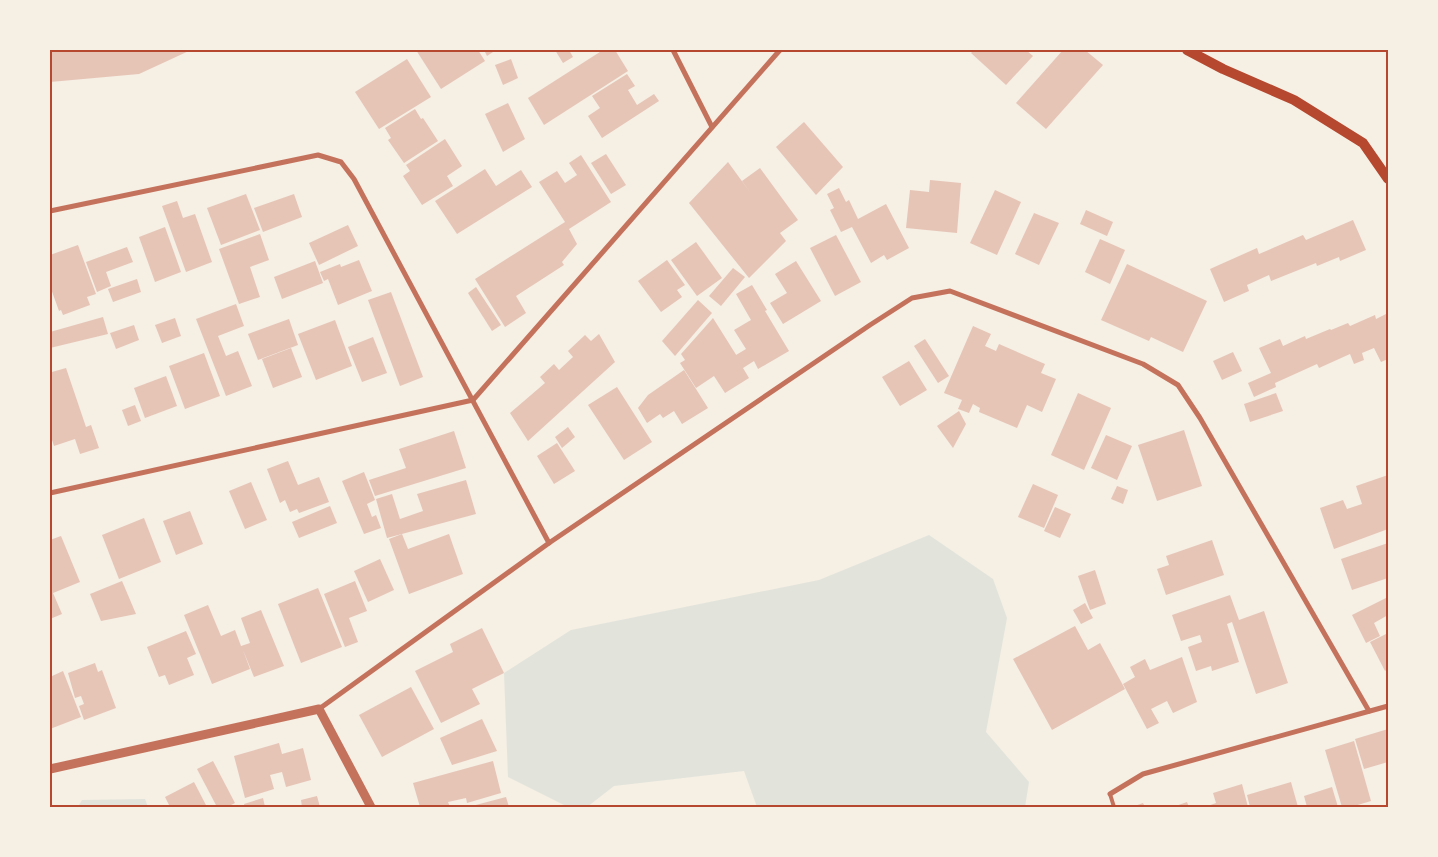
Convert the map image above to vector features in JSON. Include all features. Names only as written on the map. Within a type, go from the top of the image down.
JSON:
[{"type":"main road","points":[[1187,50],[1223,69],[1294,100],[1363,143],[1388,178]]},
{"type":"street","points":[[672,50],[712,127]]},
{"type":"street","points":[[50,493],[472,400],[780,50]]},
{"type":"street","points":[[50,211],[318,155],[341,162],[354,179],[549,543]]},
{"type":"street","points":[[50,769],[319,709],[549,543],[912,298],[950,291],[1143,364],[1178,385],[1200,418],[1369,712]]},
{"type":"street","points":[[1110,794],[1144,774],[1388,706]]},
{"type":"street","points":[[319,709],[372,807]]},
{"type":"lane","points":[[1110,794],[1114,807]]},
{"type":"shaded area","points":[[929,535],[993,579],[1007,618],[986,732],[1029,782],[1025,807],[757,807],[744,771],[614,786],[587,807],[568,807],[508,777],[504,673],[571,630],[819,580]]},
{"type":"shaded area","points":[[145,799],[148,807],[78,807],[82,800]]},
{"type":"building","points":[[50,50],[191,50],[139,74],[50,82]]},
{"type":"building","points":[[416,50],[478,50],[485,61],[441,89]]},
{"type":"building","points":[[484,50],[496,50],[487,56]]},
{"type":"building","points":[[555,50],[569,50],[573,57],[563,63]]},
{"type":"building","points":[[603,50],[615,50],[628,71],[544,125],[528,98]]},
{"type":"building","points":[[974,50],[1026,50],[1033,56],[1006,85],[971,53]]},
{"type":"building","points":[[1063,50],[1085,50],[1103,65],[1046,129],[1016,103]]},
{"type":"building","points":[[407,59],[431,97],[379,129],[355,92]]},
{"type":"building","points":[[511,59],[518,78],[503,85],[495,65]]},
{"type":"building","points":[[627,74],[635,86],[628,90],[637,105],[654,94],[659,101],[602,138],[588,116],[600,108],[592,96]]},
{"type":"building","points":[[508,103],[525,139],[503,152],[485,114]]},
{"type":"building","points":[[415,109],[438,141],[404,163],[388,140],[391,138],[385,128]]},
{"type":"building","points":[[804,122],[843,167],[816,195],[776,147]]},
{"type":"building","points":[[445,139],[462,166],[447,176],[453,186],[422,205],[403,176],[410,171],[406,165]]},
{"type":"building","points":[[606,154],[626,185],[611,194],[591,163]]},
{"type":"building","points":[[581,155],[611,202],[569,229],[577,244],[562,262],[564,265],[516,296],[526,313],[505,327],[475,279],[565,222],[539,182],[557,171],[565,183],[577,175],[569,163]]},
{"type":"building","points":[[728,162],[752,195],[742,181],[760,168],[798,220],[780,233],[786,241],[749,278],[689,203]]},
{"type":"building","points":[[485,169],[496,186],[521,170],[532,187],[457,234],[435,201]]},
{"type":"building","points":[[930,180],[961,183],[957,233],[906,228],[910,190],[929,192]]},
{"type":"building","points":[[839,188],[846,202],[849,200],[858,219],[886,204],[909,248],[887,260],[884,255],[871,263],[852,227],[841,232],[830,210],[834,208],[827,194]]},
{"type":"building","points":[[995,190],[1021,202],[997,255],[970,243]]},
{"type":"building","points":[[246,194],[260,230],[221,245],[207,208]]},
{"type":"building","points":[[294,194],[302,217],[263,232],[254,208]]},
{"type":"building","points":[[177,201],[183,218],[195,214],[212,262],[186,272],[162,206]]},
{"type":"building","points":[[1086,210],[1113,222],[1107,236],[1080,224]]},
{"type":"building","points":[[1034,213],[1059,223],[1039,265],[1015,254]]},
{"type":"building","points":[[1353,220],[1366,250],[1340,261],[1339,257],[1317,266],[1316,263],[1271,281],[1269,275],[1247,285],[1249,291],[1224,302],[1210,269],[1257,248],[1259,254],[1303,235],[1306,240]]},
{"type":"building","points":[[348,225],[358,246],[319,265],[309,243]]},
{"type":"building","points":[[165,227],[181,272],[155,282],[139,237]]},
{"type":"building","points":[[260,234],[269,260],[250,267],[260,297],[239,304],[219,249]]},
{"type":"building","points":[[836,235],[861,282],[835,296],[810,248]]},
{"type":"building","points":[[1100,239],[1125,250],[1110,284],[1085,272]]},
{"type":"building","points":[[696,242],[722,278],[697,296],[671,260]]},
{"type":"building","points":[[78,245],[96,294],[87,297],[90,305],[63,315],[61,310],[59,311],[50,286],[50,255]]},
{"type":"building","points":[[127,247],[133,262],[106,272],[111,286],[97,292],[86,262]]},
{"type":"building","points":[[359,260],[372,291],[338,305],[328,279],[324,281],[320,272],[340,264],[341,267]]},
{"type":"building","points":[[667,260],[685,285],[677,290],[682,297],[661,312],[638,281]]},
{"type":"building","points":[[315,261],[323,283],[282,299],[274,277]]},
{"type":"building","points":[[796,261],[821,301],[783,324],[770,303],[787,293],[775,274]]},
{"type":"building","points":[[1127,264],[1207,301],[1183,352],[1151,337],[1149,341],[1101,320]]},
{"type":"building","points":[[733,268],[745,277],[721,306],[709,296]]},
{"type":"building","points":[[137,279],[141,292],[113,302],[108,289]]},
{"type":"building","points":[[752,285],[789,351],[758,369],[754,361],[743,368],[749,378],[725,393],[714,376],[696,388],[680,363],[685,360],[681,354],[713,318],[736,355],[746,349],[734,330],[751,320],[736,294]]},
{"type":"building","points":[[476,287],[501,325],[492,331],[468,293]]},
{"type":"building","points":[[391,292],[423,377],[400,386],[368,300]]},
{"type":"building","points":[[698,300],[712,313],[675,356],[662,341]]},
{"type":"building","points":[[236,304],[244,326],[218,336],[226,356],[238,351],[252,386],[226,396],[196,319]]},
{"type":"building","points":[[1388,313],[1388,359],[1381,362],[1374,348],[1362,353],[1364,360],[1354,364],[1350,354],[1319,368],[1317,364],[1275,383],[1276,387],[1254,397],[1248,383],[1271,373],[1259,348],[1280,339],[1283,346],[1305,336],[1306,339],[1348,323],[1350,326],[1375,315],[1376,319]]},
{"type":"building","points":[[103,317],[108,334],[50,348],[50,332]]},
{"type":"building","points":[[175,318],[181,336],[162,343],[155,325]]},
{"type":"building","points":[[289,319],[298,345],[258,360],[248,334]]},
{"type":"building","points":[[335,320],[352,366],[316,380],[298,334]]},
{"type":"building","points":[[134,325],[139,340],[116,349],[110,333]]},
{"type":"building","points":[[973,326],[991,334],[985,346],[996,351],[999,344],[1045,364],[1041,373],[1056,379],[1042,412],[1027,405],[1017,428],[979,412],[980,408],[973,404],[969,413],[958,409],[962,400],[944,393]]},
{"type":"building","points":[[599,334],[615,362],[528,441],[510,413],[545,383],[540,377],[554,364],[559,370],[573,357],[568,351],[585,335],[591,341]]},
{"type":"building","points":[[373,337],[387,373],[362,382],[348,347]]},
{"type":"building","points":[[925,339],[949,376],[938,383],[914,346]]},
{"type":"building","points":[[291,348],[302,377],[273,388],[262,359]]},
{"type":"building","points":[[1233,352],[1242,371],[1222,380],[1213,361]]},
{"type":"building","points":[[204,353],[220,396],[185,409],[169,366]]},
{"type":"building","points":[[909,361],[927,390],[900,406],[882,377]]},
{"type":"building","points":[[50,368],[52,372],[66,368],[86,427],[91,425],[99,448],[80,454],[75,439],[54,446],[50,434]]},
{"type":"building","points":[[684,370],[708,408],[682,424],[674,411],[663,418],[660,414],[647,423],[638,408],[648,395]]},
{"type":"building","points":[[166,376],[177,406],[145,418],[134,388]]},
{"type":"building","points":[[617,387],[652,442],[624,460],[588,405]]},
{"type":"building","points":[[1078,393],[1111,408],[1084,470],[1051,455]]},
{"type":"building","points":[[1276,393],[1283,411],[1250,422],[1244,404]]},
{"type":"building","points":[[135,405],[141,421],[128,426],[122,410]]},
{"type":"building","points":[[959,411],[966,424],[953,448],[937,426]]},
{"type":"building","points":[[568,427],[575,437],[562,448],[555,437]]},
{"type":"building","points":[[1184,430],[1202,486],[1157,501],[1138,445]]},
{"type":"building","points":[[454,431],[466,468],[375,496],[369,480],[406,468],[399,449]]},
{"type":"building","points":[[1106,435],[1132,446],[1117,480],[1091,468]]},
{"type":"building","points":[[557,443],[575,471],[554,484],[537,456]]},
{"type":"building","points":[[288,461],[298,485],[319,477],[329,502],[299,513],[297,509],[290,512],[285,500],[280,503],[267,469]]},
{"type":"building","points":[[364,472],[375,500],[367,504],[372,517],[376,515],[381,528],[364,534],[342,481]]},
{"type":"building","points":[[1388,475],[1388,529],[1334,549],[1320,508],[1343,500],[1347,509],[1362,504],[1356,486]]},
{"type":"building","points":[[466,480],[476,514],[387,538],[376,499],[392,494],[400,519],[423,511],[417,494]]},
{"type":"building","points":[[251,482],[267,520],[245,529],[229,491]]},
{"type":"building","points":[[1033,484],[1058,495],[1044,528],[1018,517]]},
{"type":"building","points":[[1117,486],[1128,490],[1123,504],[1111,499]]},
{"type":"building","points":[[330,506],[337,523],[299,538],[292,522]]},
{"type":"building","points":[[1055,507],[1071,514],[1060,538],[1044,531]]},
{"type":"building","points":[[190,511],[203,544],[176,555],[163,521]]},
{"type":"building","points":[[144,518],[161,562],[119,579],[102,535]]},
{"type":"building","points":[[402,534],[408,549],[449,534],[463,574],[409,594],[389,539]]},
{"type":"building","points":[[61,536],[80,582],[53,593],[62,614],[50,619],[50,540]]},
{"type":"building","points":[[1212,540],[1224,575],[1166,595],[1157,569],[1169,565],[1166,556]]},
{"type":"building","points":[[1388,543],[1388,578],[1352,590],[1341,559]]},
{"type":"building","points":[[380,559],[394,590],[368,602],[354,571]]},
{"type":"building","points":[[1095,570],[1106,604],[1090,610],[1078,576]]},
{"type":"building","points":[[122,581],[136,614],[101,621],[90,594]]},
{"type":"building","points":[[355,581],[367,611],[349,618],[358,642],[345,647],[324,594]]},
{"type":"building","points":[[318,588],[342,647],[301,663],[278,604]]},
{"type":"building","points":[[1230,595],[1239,620],[1264,611],[1288,683],[1256,694],[1232,622],[1227,624],[1239,662],[1212,671],[1211,666],[1196,671],[1188,647],[1202,642],[1200,635],[1181,641],[1172,615]]},
{"type":"building","points":[[1388,597],[1388,615],[1374,623],[1380,636],[1366,643],[1352,615]]},
{"type":"building","points":[[1085,603],[1093,618],[1081,624],[1073,610]]},
{"type":"building","points":[[208,605],[221,636],[235,630],[241,646],[250,643],[241,618],[261,610],[284,666],[254,677],[243,650],[250,669],[212,684],[184,615]]},
{"type":"building","points":[[1075,626],[1088,650],[1100,643],[1125,689],[1052,730],[1013,659]]},
{"type":"building","points":[[482,628],[504,673],[472,689],[480,704],[441,723],[415,671],[453,652],[450,644]]},
{"type":"building","points":[[186,631],[196,654],[187,658],[194,675],[169,685],[165,675],[159,677],[147,647]]},
{"type":"building","points":[[1388,633],[1388,669],[1385,671],[1370,642]]},
{"type":"building","points":[[1182,657],[1197,702],[1173,713],[1167,701],[1151,709],[1159,723],[1147,729],[1123,684],[1135,677],[1130,667],[1145,659],[1150,670]]},
{"type":"building","points":[[95,663],[98,672],[102,670],[116,708],[84,720],[79,706],[84,704],[81,696],[75,698],[68,673]]},
{"type":"building","points":[[63,671],[81,717],[50,729],[50,677]]},
{"type":"building","points":[[411,687],[434,729],[382,757],[359,715]]},
{"type":"building","points":[[482,719],[497,751],[452,765],[440,738]]},
{"type":"building","points":[[1388,729],[1388,762],[1364,769],[1355,739]]},
{"type":"building","points":[[1354,741],[1371,801],[1351,807],[1342,807],[1325,750]]},
{"type":"building","points":[[279,743],[282,754],[303,748],[311,780],[286,787],[282,772],[270,775],[274,789],[245,798],[234,756]]},
{"type":"building","points":[[213,761],[235,803],[227,807],[217,807],[197,769]]},
{"type":"building","points":[[493,761],[501,793],[467,803],[466,798],[448,802],[450,807],[420,807],[413,783]]},
{"type":"building","points":[[194,782],[207,807],[170,807],[165,797]]},
{"type":"building","points":[[1291,782],[1298,807],[1250,807],[1247,795]]},
{"type":"building","points":[[1242,784],[1248,807],[1205,807],[1216,803],[1213,793]]},
{"type":"building","points":[[1332,787],[1338,807],[1307,807],[1304,796]]},
{"type":"building","points":[[317,796],[320,807],[302,807],[301,800]]},
{"type":"building","points":[[506,797],[509,807],[472,806]]},
{"type":"building","points":[[263,798],[265,807],[245,807],[244,804]]},
{"type":"building","points":[[1187,802],[1189,807],[1173,807]]},
{"type":"building","points":[[1143,803],[1145,807],[1132,807]]}]
